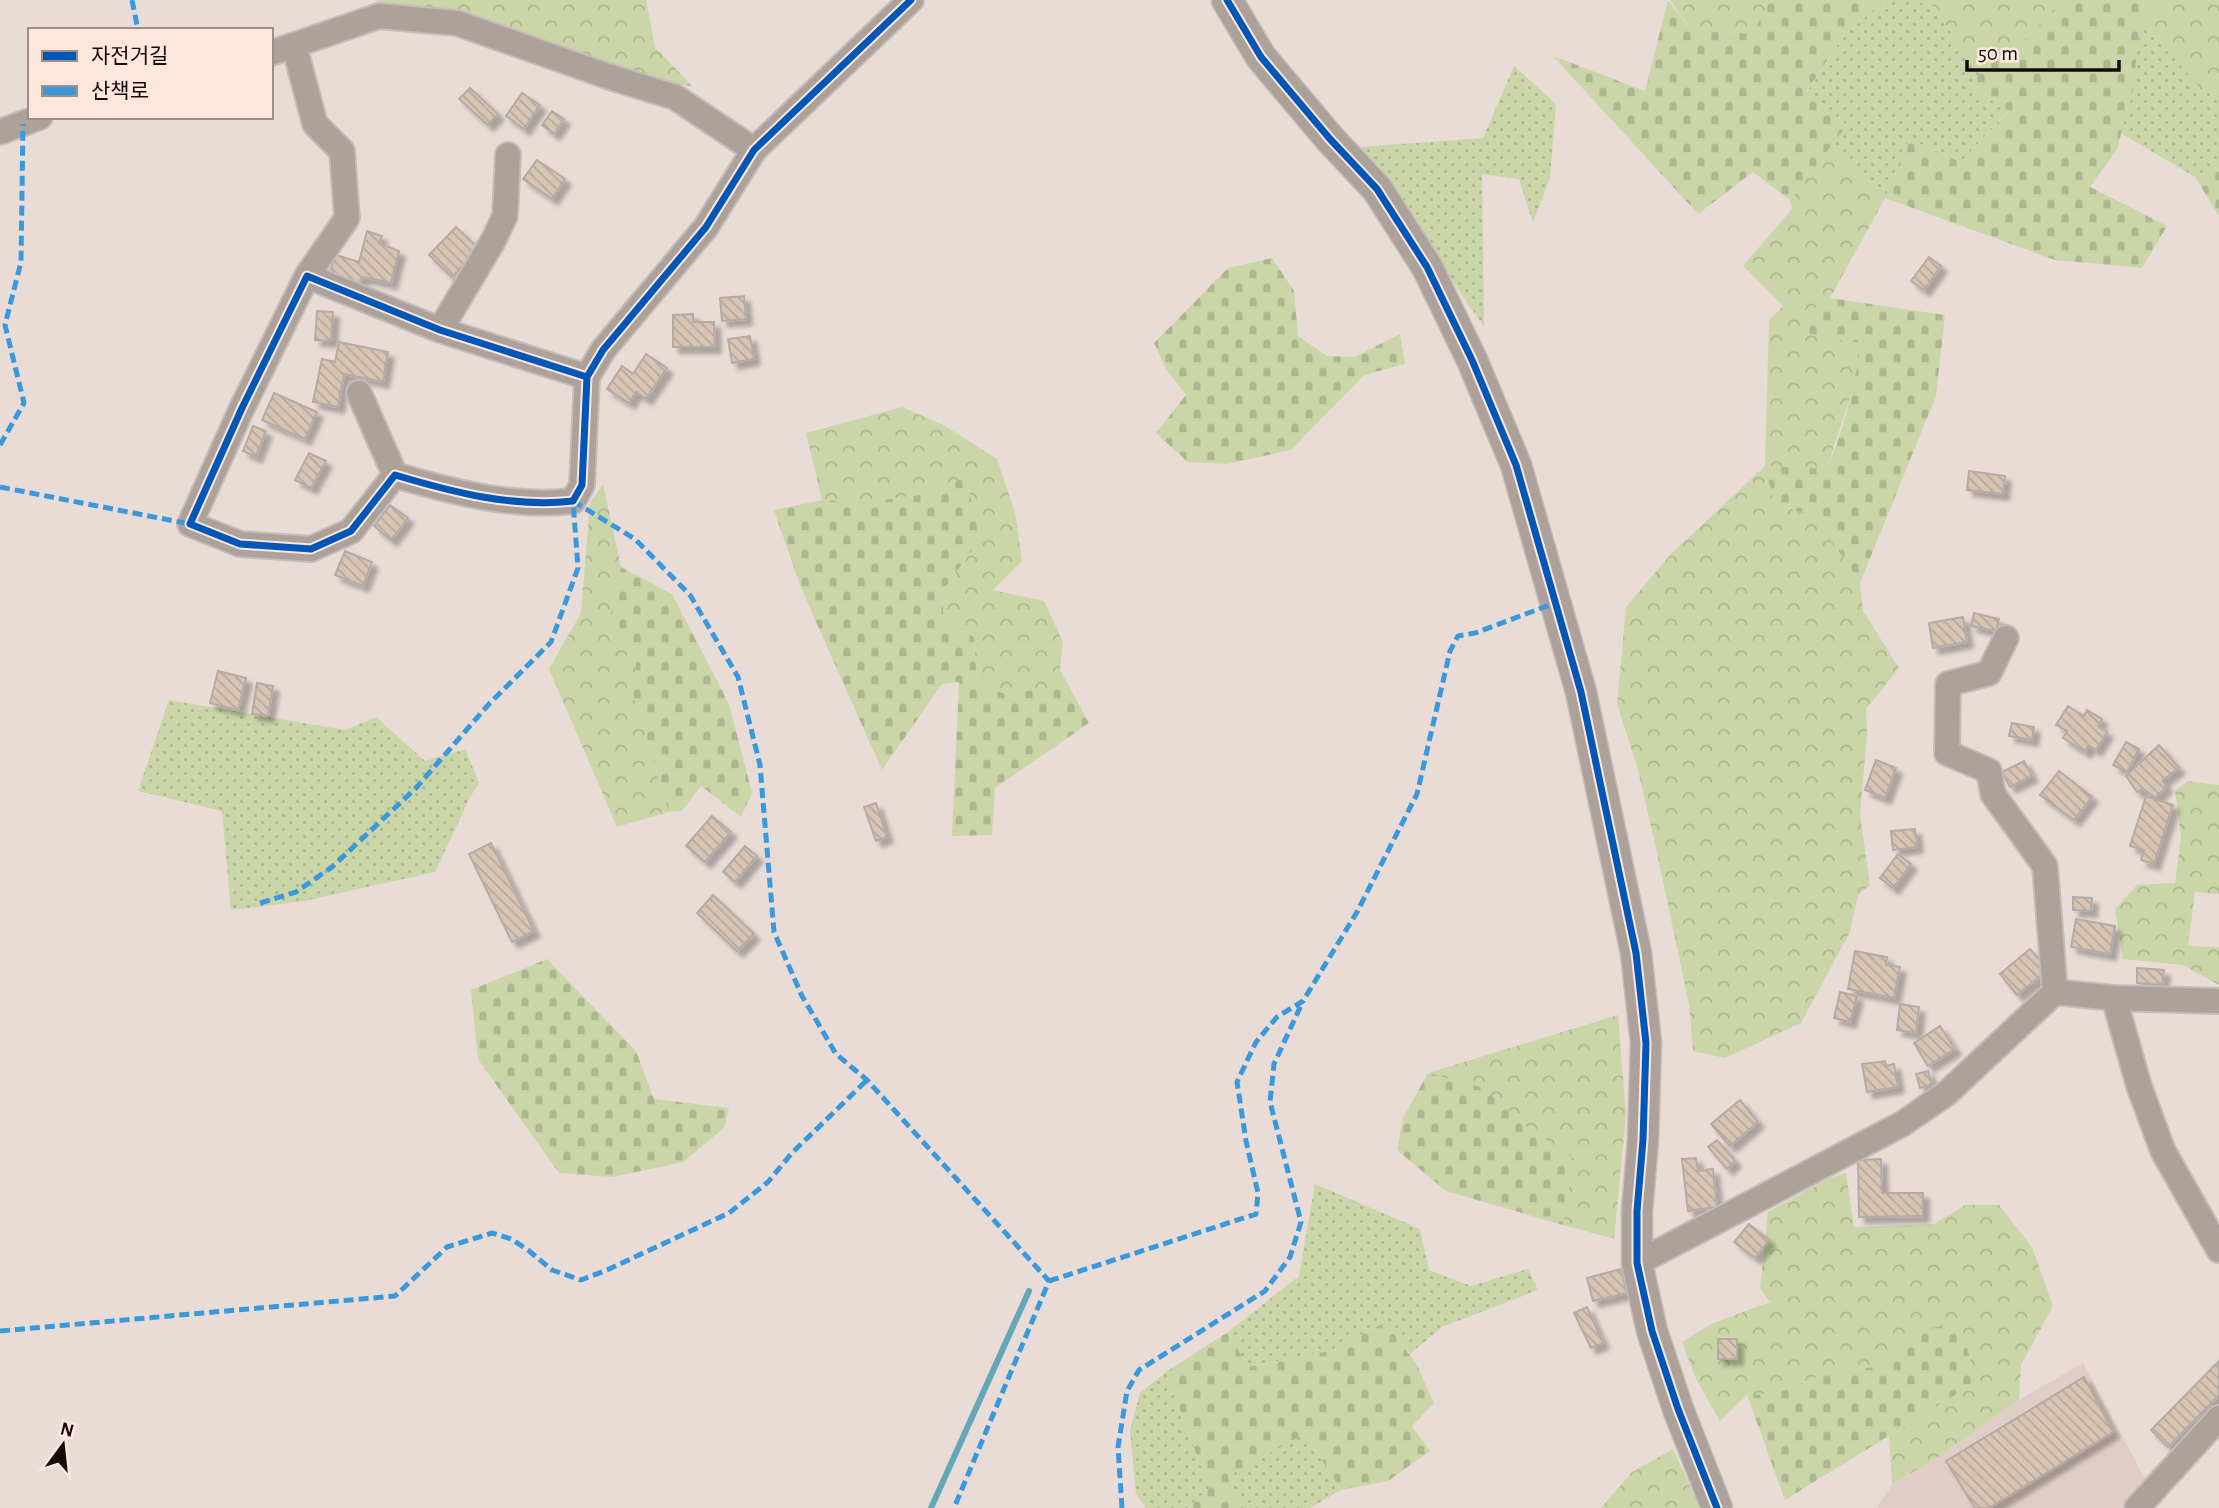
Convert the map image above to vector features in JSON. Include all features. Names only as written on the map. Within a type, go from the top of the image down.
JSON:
[{"type":"street","points":[[395,475],[454,492],[543,504],[573,500],[582,485],[587,377],[603,350],[706,228],[754,150],[911,0]]},
{"type":"street","points":[[1227,0],[1261,57],[1330,139],[1377,189],[1427,267],[1472,360],[1516,465],[1581,692],[1636,953],[1646,1043],[1643,1140],[1637,1211],[1637,1263],[1656,1344],[1717,1508]]},
{"type":"street","points":[[395,475],[351,531],[311,549],[240,544],[190,524],[242,408],[307,276],[347,218],[342,151],[315,124],[283,49],[379,16],[457,23],[675,97],[754,150]]},
{"type":"street","points":[[0,132],[35,119]]},
{"type":"street","points":[[440,330],[505,216],[508,155]]},
{"type":"street","points":[[307,276],[440,330],[587,377]]},
{"type":"street","points":[[359,393],[395,475]]},
{"type":"street","points":[[2006,638],[1989,673],[1948,684],[1947,753],[1989,771],[1993,794],[2045,866],[2055,992]]},
{"type":"street","points":[[1637,1263],[1902,1124],[1947,1093],[2055,992],[2114,998],[2219,1001]]},
{"type":"street","points":[[2114,998],[2139,1086],[2162,1152],[2219,1250]]},
{"type":"street","points":[[2137,1508],[2219,1418]]},
{"type":"shaded area","points":[[2083,1363],[2147,1483],[2146,1508],[1876,1508],[1892,1485],[2019,1400]]},
{"type":"green space","points":[[646,0],[655,47],[693,87],[633,74],[527,34],[376,2]]},
{"type":"green space","points":[[1668,0],[1691,30],[1752,34],[1765,10],[1764,0],[1885,0],[1845,34],[1806,92],[1847,125],[1790,200],[1753,172],[1698,214],[1553,56],[1645,91]]},
{"type":"green space","points":[[1670,0],[1764,0],[1765,10],[1753,34],[1691,30]]},
{"type":"green space","points":[[1885,0],[1911,0],[1932,5],[1958,43],[1983,69],[1968,87],[2009,110],[1961,162],[1909,139],[1885,198],[1831,145],[1846,125],[1806,93],[1845,34]]},
{"type":"green space","points":[[1911,0],[2063,0],[2021,44],[1983,69],[1958,43],[1932,5]]},
{"type":"green space","points":[[2063,0],[2164,0],[2140,23],[2133,90],[2117,149],[2090,187],[2167,226],[2142,268],[2055,260],[1885,198],[1909,139],[1961,162],[2009,111],[1968,87],[1983,69],[2021,44]]},
{"type":"green space","points":[[2164,0],[2219,0],[2219,96],[2198,86],[2140,23]]},
{"type":"green space","points":[[2140,23],[2198,86],[2219,96],[2219,166],[2195,177],[2121,133],[2133,90]]},
{"type":"green space","points":[[1514,66],[1556,104],[1550,178],[1533,223],[1519,179],[1482,174],[1484,327],[1360,147],[1483,138]]},
{"type":"green space","points":[[1831,145],[1885,198],[1830,298],[1802,317],[1805,334],[1861,343],[1855,383],[1826,470],[1766,466],[1774,502],[1817,519],[1860,583],[1863,611],[1899,668],[1866,709],[1867,735],[1860,814],[1870,885],[1858,895],[1850,932],[1801,1023],[1725,1058],[1693,1051],[1689,1004],[1655,844],[1637,766],[1617,704],[1626,607],[1671,554],[1765,466],[1769,320],[1783,306],[1743,266],[1792,209],[1790,200]]},
{"type":"green space","points":[[2219,166],[2219,216],[2195,177]]},
{"type":"green space","points":[[1272,258],[1294,291],[1298,336],[1327,356],[1355,357],[1400,334],[1405,364],[1364,375],[1291,450],[1227,464],[1188,462],[1156,433],[1186,395],[1166,369],[1154,343],[1228,268]]},
{"type":"green space","points":[[1830,298],[1945,315],[1936,396],[1860,583],[1817,519],[1774,502],[1765,466],[1826,469],[1838,439],[1856,375],[1861,343],[1805,334],[1802,317]]},
{"type":"green space","points":[[902,407],[945,426],[997,459],[1015,512],[1022,561],[993,590],[1044,601],[1063,642],[1058,687],[1005,694],[977,684],[974,637],[944,623],[942,592],[981,538],[965,477],[920,495],[866,502],[822,500],[806,433]]},
{"type":"green space","points":[[965,477],[981,538],[942,592],[944,623],[974,637],[977,684],[1005,694],[1057,687],[1060,670],[1089,723],[995,788],[992,835],[952,836],[959,682],[942,684],[882,770],[801,588],[774,510],[822,500],[866,502],[920,495]]},
{"type":"green space","points":[[603,484],[621,567],[610,618],[637,655],[633,695],[669,812],[617,827],[549,669],[581,613],[590,503]]},
{"type":"green space","points":[[621,567],[672,594],[729,704],[752,793],[741,817],[701,786],[682,811],[669,812],[633,695],[637,655],[610,618]]},
{"type":"green space","points":[[169,700],[345,730],[376,717],[425,761],[465,749],[479,783],[435,872],[304,901],[231,910],[222,811],[138,791]]},
{"type":"green space","points":[[2188,781],[2219,785],[2219,894],[2195,892],[2188,946],[2219,947],[2219,985],[2183,965],[2123,959],[2115,909],[2137,885],[2175,883],[2181,837],[2175,791]]},
{"type":"green space","points":[[547,959],[636,1051],[654,1099],[729,1108],[724,1128],[683,1162],[613,1177],[559,1173],[478,1059],[471,990]]},
{"type":"green space","points":[[1618,1015],[1626,1115],[1614,1239],[1563,1225],[1573,1159],[1532,1131],[1428,1073]]},
{"type":"green space","points":[[1428,1073],[1481,1087],[1532,1131],[1574,1159],[1563,1225],[1446,1191],[1397,1150],[1403,1118]]},
{"type":"green space","points":[[1846,1173],[1854,1227],[1934,1224],[1965,1205],[1999,1205],[2032,1247],[2053,1306],[2021,1365],[2019,1400],[1892,1485],[1889,1436],[1976,1382],[1926,1330],[1876,1367],[1832,1371],[1775,1394],[1747,1395],[1720,1421],[1697,1381],[1682,1342],[1711,1324],[1770,1302],[1760,1289],[1768,1212],[1830,1178]]},
{"type":"green space","points":[[1315,1184],[1420,1229],[1429,1270],[1471,1286],[1528,1269],[1538,1290],[1442,1327],[1410,1354],[1384,1322],[1334,1350],[1248,1367],[1228,1332],[1299,1276]]},
{"type":"green space","points":[[1960,1321],[1976,1382],[1785,1500],[1747,1395],[1775,1394],[1832,1371],[1876,1367],[1926,1330]]},
{"type":"green space","points":[[1385,1322],[1417,1365],[1434,1403],[1412,1426],[1430,1451],[1388,1481],[1341,1490],[1305,1434],[1228,1476],[1240,1508],[1188,1508],[1209,1488],[1166,1372],[1228,1332],[1248,1367],[1334,1350]]},
{"type":"green space","points":[[1166,1372],[1209,1488],[1188,1508],[1146,1508],[1136,1494],[1130,1430],[1140,1393]]},
{"type":"green space","points":[[1305,1434],[1341,1490],[1310,1508],[1240,1508],[1228,1476]]},
{"type":"green space","points":[[1673,1449],[1700,1508],[1601,1508],[1632,1472]]},
{"type":"building","points":[[470,88],[498,114],[488,125],[459,99]]},
{"type":"building","points":[[522,93],[540,105],[524,129],[506,116]]},
{"type":"building","points":[[552,111],[564,119],[554,134],[542,125]]},
{"type":"building","points":[[537,160],[565,179],[552,199],[523,179]]},
{"type":"building","points":[[456,227],[479,249],[452,277],[429,255]]},
{"type":"building","points":[[367,231],[382,236],[379,243],[399,251],[391,283],[363,277],[357,287],[330,271],[336,255],[359,262]]},
{"type":"building","points":[[1929,257],[1941,266],[1924,290],[1911,281]]},
{"type":"building","points":[[744,296],[746,319],[722,321],[720,298]]},
{"type":"building","points":[[317,311],[333,312],[331,341],[315,340]]},
{"type":"building","points":[[693,314],[693,322],[714,322],[715,347],[673,347],[673,315]]},
{"type":"building","points":[[750,336],[754,359],[732,363],[728,339]]},
{"type":"building","points":[[339,342],[388,352],[383,382],[344,374],[338,407],[313,402],[322,359],[335,362]]},
{"type":"building","points":[[646,354],[667,368],[646,399],[636,392],[629,403],[607,389],[622,366],[633,374]]},
{"type":"building","points":[[274,393],[317,412],[305,439],[262,420]]},
{"type":"building","points":[[253,426],[266,431],[256,457],[243,451]]},
{"type":"building","points":[[309,453],[326,461],[311,488],[295,480]]},
{"type":"building","points":[[1969,471],[2005,476],[2003,494],[1967,490]]},
{"type":"building","points":[[390,505],[408,518],[391,540],[374,526]]},
{"type":"building","points":[[345,551],[372,562],[363,586],[335,575]]},
{"type":"building","points":[[1974,613],[1999,619],[1996,631],[1971,626]]},
{"type":"building","points":[[1963,617],[1967,642],[1933,648],[1929,623]]},
{"type":"building","points":[[218,671],[246,678],[238,710],[210,703]]},
{"type":"building","points":[[257,683],[273,686],[268,716],[252,714]]},
{"type":"building","points":[[2068,706],[2084,716],[2087,710],[2102,719],[2098,726],[2107,732],[2096,750],[2088,746],[2085,752],[2063,738],[2067,731],[2056,725]]},
{"type":"building","points":[[2012,723],[2034,727],[2032,740],[2009,736]]},
{"type":"building","points":[[2126,742],[2139,749],[2127,772],[2113,765]]},
{"type":"building","points":[[2159,745],[2179,768],[2163,780],[2166,787],[2155,798],[2143,789],[2137,792],[2126,776]]},
{"type":"building","points":[[1876,760],[1896,768],[1885,798],[1865,790]]},
{"type":"building","points":[[2024,761],[2032,776],[2010,787],[2002,772]]},
{"type":"building","points":[[2059,771],[2092,797],[2074,820],[2040,795]]},
{"type":"building","points":[[2146,796],[2173,805],[2154,864],[2141,860],[2144,850],[2130,846]]},
{"type":"building","points":[[876,803],[887,837],[876,841],[864,807]]},
{"type":"building","points":[[712,816],[731,832],[705,862],[686,846]]},
{"type":"building","points":[[1915,829],[1917,847],[1893,850],[1891,831]]},
{"type":"building","points":[[491,843],[534,931],[512,942],[469,854]]},
{"type":"building","points":[[745,846],[757,856],[735,882],[723,872]]},
{"type":"building","points":[[1898,854],[1911,864],[1893,888],[1880,878]]},
{"type":"building","points":[[713,895],[754,934],[737,951],[697,913]]},
{"type":"building","points":[[2073,897],[2092,898],[2091,911],[2073,910]]},
{"type":"building","points":[[2076,919],[2115,926],[2110,954],[2071,947]]},
{"type":"building","points":[[2030,949],[2048,970],[2017,995],[2000,974]]},
{"type":"building","points":[[1855,951],[1887,957],[1886,965],[1900,967],[1894,998],[1848,989]]},
{"type":"building","points":[[2137,968],[2164,970],[2162,985],[2137,983]]},
{"type":"building","points":[[1840,992],[1857,996],[1850,1022],[1834,1018]]},
{"type":"building","points":[[1900,1004],[1919,1007],[1916,1033],[1897,1030]]},
{"type":"building","points":[[1940,1026],[1955,1049],[1928,1066],[1914,1043]]},
{"type":"building","points":[[1885,1061],[1886,1066],[1894,1064],[1898,1087],[1867,1092],[1862,1064]]},
{"type":"building","points":[[1928,1071],[1932,1084],[1920,1088],[1916,1074]]},
{"type":"building","points":[[1740,1100],[1758,1122],[1730,1146],[1711,1124]]},
{"type":"building","points":[[1717,1140],[1735,1161],[1727,1169],[1708,1147]]},
{"type":"building","points":[[1696,1158],[1698,1171],[1713,1169],[1717,1207],[1688,1211],[1682,1159]]},
{"type":"building","points":[[1881,1159],[1882,1193],[1923,1193],[1923,1216],[1859,1217],[1858,1160]]},
{"type":"building","points":[[1749,1224],[1769,1240],[1755,1258],[1734,1242]]},
{"type":"building","points":[[1621,1269],[1627,1293],[1593,1301],[1587,1278]]},
{"type":"building","points":[[1587,1307],[1603,1343],[1591,1348],[1574,1313]]},
{"type":"building","points":[[1718,1339],[1737,1339],[1737,1359],[1718,1359]]},
{"type":"building","points":[[2219,1361],[2219,1395],[2168,1447],[2151,1430]]},
{"type":"building","points":[[2084,1377],[2113,1432],[1989,1508],[1975,1508],[1946,1461]]},
{"type":"waterway","points":[[931,1508],[1029,1291]]},
{"type":"marked path","points":[[132,0],[138,28]]},
{"type":"marked path","points":[[0,445],[24,403],[5,325],[21,262],[23,124]]},
{"type":"marked path","points":[[0,487],[190,524]]},
{"type":"marked path","points":[[573,501],[635,539],[690,595],[738,677],[760,765],[774,932],[802,996],[836,1054],[867,1080],[1049,1281],[954,1508]]},
{"type":"marked path","points":[[260,903],[296,892],[332,867],[416,788],[489,704],[551,642],[578,568],[573,501]]},
{"type":"marked path","points":[[1049,1281],[1256,1214],[1258,1193],[1246,1141],[1237,1082],[1256,1042],[1277,1017],[1303,1001],[1357,912],[1417,794],[1450,651],[1458,636],[1475,633],[1555,603]]},
{"type":"marked path","points":[[1122,1508],[1118,1447],[1127,1391],[1139,1370],[1265,1291],[1290,1257],[1301,1222],[1270,1102],[1274,1064],[1303,1001]]},
{"type":"marked path","points":[[0,1331],[395,1296],[447,1247],[492,1233],[511,1239],[552,1270],[581,1280],[729,1213],[768,1182],[792,1153],[867,1080]]},
{"type":"cycle path","points":[[587,377],[440,330],[307,276],[242,408],[190,524],[240,544],[311,549],[351,531],[395,475],[483,497],[550,503],[573,501],[582,485],[587,377],[603,350],[706,227],[754,150],[911,0]]},
{"type":"cycle path","points":[[1227,0],[1261,57],[1330,139],[1377,189],[1427,267],[1472,360],[1516,465],[1581,692],[1636,953],[1646,1043],[1643,1140],[1637,1211],[1637,1263],[1652,1331],[1678,1409],[1717,1508]]}]
